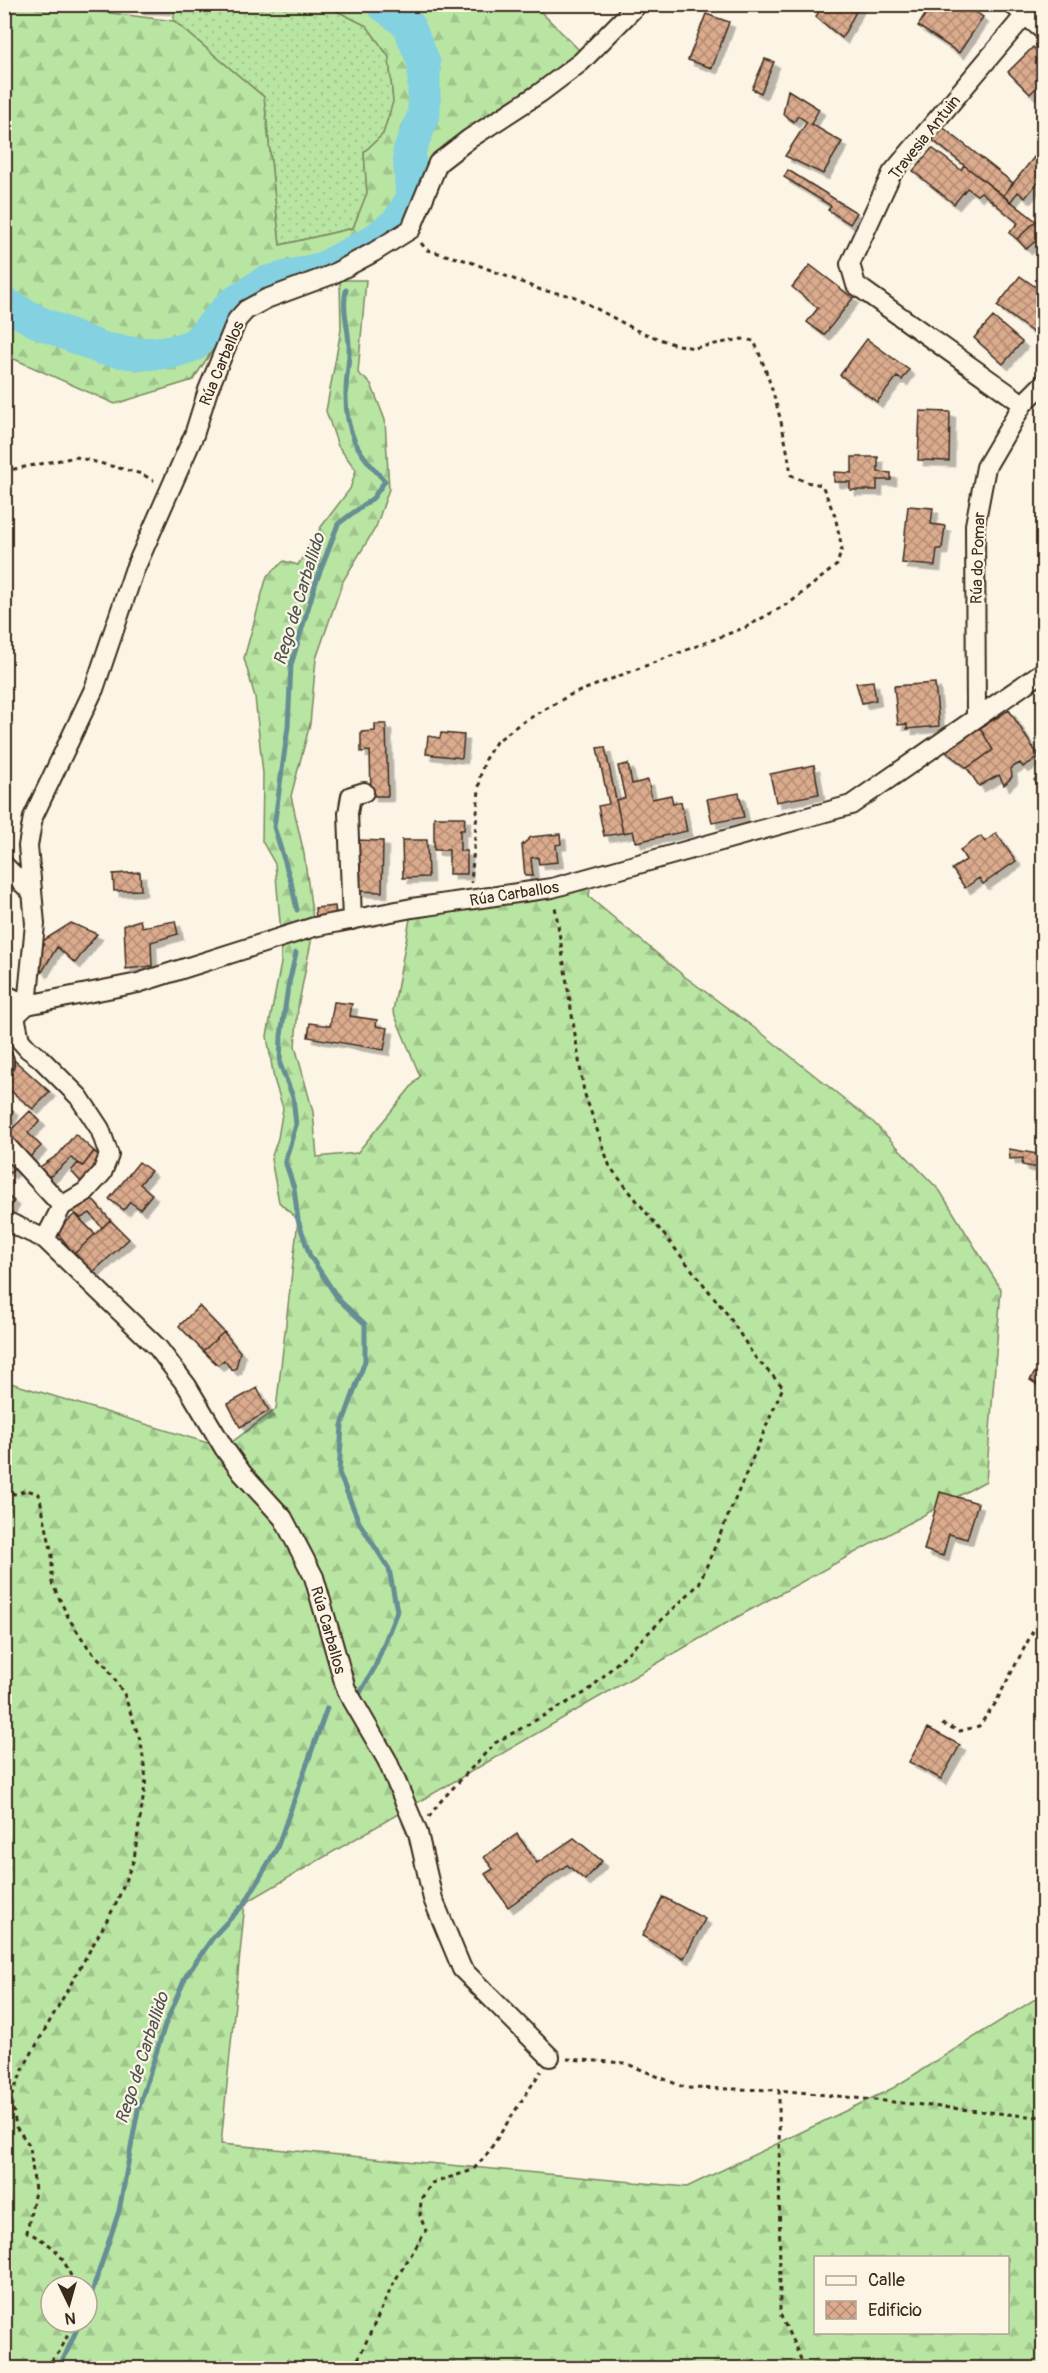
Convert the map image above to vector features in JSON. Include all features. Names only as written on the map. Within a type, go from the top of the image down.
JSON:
[{"type":"street","points":[[411,229],[438,163],[581,62],[638,4]]},
{"type":"street","points":[[1018,10],[1044,31]]},
{"type":"street","name":"Travesia Antuin","points":[[1018,10],[892,173],[850,264],[856,285],[1023,404]]},
{"type":"street","name":"Rúa Carballos","points":[[27,1005],[35,924],[28,846],[33,818],[94,689],[134,571],[194,435],[208,390],[237,320],[246,310],[279,293],[331,275],[411,229]]},
{"type":"street","name":"Rúa do Pomar","points":[[976,717],[975,525],[986,467],[1023,404],[1044,383]]},
{"type":"street","name":"Rúa Carballos","points":[[62,1206],[91,1186],[102,1173],[109,1155],[100,1129],[79,1097],[20,1040],[15,1016],[27,1005],[138,983],[279,937],[352,920],[552,888],[851,805],[976,717],[1040,681]]},
{"type":"street","points":[[352,920],[348,813],[351,796],[364,792]]},
{"type":"street","points":[[4,865],[33,894]]},
{"type":"street","points":[[4,994],[27,1005]]},
{"type":"street","points":[[4,1060],[4,1065]]},
{"type":"street","points":[[4,1143],[62,1206],[45,1239]]},
{"type":"street","name":"Rúa Carballos","points":[[4,1224],[10,1223],[45,1239],[158,1348],[187,1386],[224,1448],[242,1473],[283,1518],[314,1577],[346,1689],[387,1760],[418,1833],[433,1899],[462,1969],[550,2057]]},
{"type":"path","points":[[411,229],[427,250],[468,261],[541,290],[573,296],[638,332],[673,344],[694,348],[742,339],[754,341],[764,364],[789,457],[791,475],[806,482],[822,485],[835,516],[842,548],[837,565],[791,602],[746,627],[570,695],[518,725],[496,742],[485,759],[480,777],[478,818],[470,879],[476,899]]},
{"type":"path","points":[[4,471],[76,457],[142,474],[168,490]]},
{"type":"path","points":[[418,1833],[439,1803],[495,1743],[588,1691],[699,1584],[783,1387],[754,1356],[728,1315],[610,1167],[584,1092],[552,888]]},
{"type":"path","points":[[4,1488],[14,1494],[27,1490],[39,1494],[52,1554],[52,1583],[69,1619],[90,1650],[106,1666],[124,1694],[141,1743],[146,1779],[134,1858],[116,1904],[25,2065],[11,2097],[16,2127],[30,2146],[35,2191],[27,2232],[52,2244],[64,2260],[70,2274]]},
{"type":"path","points":[[942,1724],[960,1731],[980,1726],[995,1704],[1044,1610]]},
{"type":"path","points":[[354,2368],[394,2282],[426,2231],[420,2216],[421,2199],[432,2183],[473,2170],[487,2154],[550,2057],[625,2062],[686,2088],[779,2090],[1036,2117],[1044,2112]]},
{"type":"path","points":[[779,2090],[780,2314],[805,2368]]},
{"type":"path","points":[[45,2368],[60,2351],[68,2334]]},
{"type":"green space","points":[[5,5],[93,5],[95,11],[174,21],[264,97],[280,245],[353,228],[367,193],[364,152],[383,134],[393,102],[389,57],[367,26],[325,5],[534,5],[583,54],[467,131],[404,224],[371,246],[324,270],[297,277],[243,303],[193,380],[115,404],[5,355]]},
{"type":"green space","points":[[174,5],[325,5],[367,26],[389,57],[393,102],[383,134],[364,152],[367,193],[353,228],[280,245],[264,97],[174,21]]},
{"type":"green space","points":[[340,280],[366,280],[358,373],[371,384],[385,420],[389,489],[376,527],[343,581],[316,659],[310,724],[291,796],[304,854],[314,927],[298,1007],[295,1046],[313,1112],[317,1157],[357,1153],[420,1076],[393,1011],[412,908],[591,879],[589,897],[684,976],[764,1035],[873,1122],[940,1191],[1001,1289],[986,1481],[730,1621],[245,1903],[221,2144],[687,2187],[893,2088],[1043,1994],[1043,2368],[5,2368],[4,1381],[224,1448],[276,1409],[298,1220],[279,1202],[271,1159],[278,1138],[283,1108],[274,1079],[267,1036],[281,963],[280,922],[275,864],[262,841],[263,774],[255,697],[244,658],[267,576],[284,561],[298,565],[321,527],[350,489],[356,470],[338,446],[326,411],[341,330]]},
{"type":"building","points":[[139,4],[166,4],[166,9],[138,8]]},
{"type":"building","points":[[822,4],[860,4],[842,38],[816,17]]},
{"type":"building","points":[[932,4],[964,4],[983,17],[959,53],[918,26]]},
{"type":"building","points":[[706,14],[729,22],[712,68],[688,60]]},
{"type":"building","points":[[1033,47],[1044,57],[1044,80],[1030,94],[1008,72]]},
{"type":"building","points":[[765,59],[774,62],[761,93],[752,89]]},
{"type":"building","points":[[788,90],[819,109],[811,124],[842,142],[823,174],[785,156],[807,122],[798,116],[794,122],[783,114]]},
{"type":"building","points":[[940,125],[1013,183],[1003,196],[930,138]]},
{"type":"building","points":[[1043,146],[1044,175],[1025,198],[1018,192],[1010,202],[1003,196]]},
{"type":"building","points":[[932,148],[961,170],[964,165],[1036,221],[1017,239],[1009,233],[1018,223],[981,192],[977,195],[967,188],[954,204],[913,171]]},
{"type":"building","points":[[788,170],[857,213],[850,224],[828,210],[831,206],[784,177]]},
{"type":"building","points":[[1036,221],[1044,227],[1044,245],[1037,240],[1026,249],[1017,239]]},
{"type":"building","points":[[810,265],[853,298],[824,335],[807,322],[818,308],[792,287]]},
{"type":"building","points":[[1020,276],[1044,293],[1044,323],[1035,334],[997,306]]},
{"type":"building","points":[[993,317],[1022,342],[1003,364],[974,338]]},
{"type":"building","points":[[867,339],[909,370],[902,380],[897,377],[877,402],[840,375]]},
{"type":"building","points":[[920,411],[950,412],[949,461],[918,460]]},
{"type":"building","points":[[852,457],[878,457],[878,472],[891,473],[891,480],[877,480],[877,490],[850,490],[850,482],[834,482],[834,472],[852,473]]},
{"type":"building","points":[[908,506],[933,508],[931,524],[945,526],[942,549],[937,549],[935,566],[902,563]]},
{"type":"building","points":[[873,681],[876,700],[862,703],[856,683]]},
{"type":"building","points":[[935,683],[939,726],[907,729],[907,724],[898,725],[894,686]]},
{"type":"building","points":[[1009,710],[1039,757],[1023,767],[1020,763],[1011,768],[1012,777],[1004,785],[999,775],[979,786],[967,768],[993,750],[980,728]]},
{"type":"building","points":[[375,724],[386,724],[388,796],[371,796],[370,751],[361,752],[361,732],[375,731]]},
{"type":"building","points":[[980,728],[993,750],[967,768],[942,749]]},
{"type":"building","points":[[441,733],[464,735],[462,758],[426,754],[428,736],[440,738]]},
{"type":"building","points":[[605,747],[623,833],[604,836],[598,806],[609,804],[597,748]]},
{"type":"building","points":[[628,764],[632,784],[648,780],[652,799],[671,795],[673,804],[681,802],[687,831],[636,842],[633,831],[623,833],[616,800],[625,798],[618,766]]},
{"type":"building","points":[[814,765],[819,794],[776,802],[770,774]]},
{"type":"building","points":[[1044,771],[1044,790],[1034,780]]},
{"type":"building","points":[[739,793],[744,817],[712,823],[707,799]]},
{"type":"building","points":[[434,817],[465,817],[464,830],[460,830],[460,851],[467,851],[467,874],[449,874],[449,850],[434,850]]},
{"type":"building","points":[[996,833],[1016,861],[983,884],[979,878],[965,888],[952,869],[966,860],[960,850],[981,836],[985,842]]},
{"type":"building","points":[[560,834],[561,844],[556,845],[558,862],[539,864],[538,857],[531,858],[533,876],[525,876],[522,845],[531,837]]},
{"type":"building","points":[[357,840],[383,841],[382,892],[356,891]]},
{"type":"building","points":[[402,840],[427,840],[428,877],[403,878]]},
{"type":"building","points":[[140,872],[141,890],[114,891],[113,874]]},
{"type":"building","points":[[335,906],[336,916],[316,918],[315,908]]},
{"type":"building","points":[[140,920],[142,927],[175,921],[178,934],[151,942],[152,966],[126,969],[124,925]]},
{"type":"building","points":[[71,923],[97,934],[75,963],[57,947],[42,972],[37,965],[41,942]]},
{"type":"building","points":[[334,1002],[352,1004],[350,1016],[377,1020],[376,1026],[388,1028],[384,1050],[308,1037],[310,1023],[330,1026]]},
{"type":"building","points":[[13,1059],[50,1092],[33,1109],[6,1087]]},
{"type":"building","points":[[4,1102],[13,1111],[4,1130]]},
{"type":"building","points":[[30,1111],[40,1121],[28,1133],[41,1146],[27,1160],[4,1137]]},
{"type":"building","points":[[75,1134],[94,1151],[83,1166],[71,1158],[44,1179],[37,1169],[59,1154]]},
{"type":"building","points":[[1009,1149],[1044,1155],[1043,1169],[1022,1165],[1023,1158],[1010,1159]]},
{"type":"building","points":[[4,1151],[20,1163],[10,1173],[4,1169]]},
{"type":"building","points":[[94,1151],[103,1160],[83,1184],[71,1171],[78,1163],[83,1166]]},
{"type":"building","points":[[139,1162],[151,1171],[140,1184],[152,1194],[140,1209],[130,1202],[124,1210],[109,1199]]},
{"type":"building","points":[[4,1193],[14,1201],[6,1215],[4,1215]]},
{"type":"building","points":[[92,1199],[110,1220],[102,1228],[90,1213],[81,1218],[72,1211]]},
{"type":"building","points":[[75,1214],[95,1234],[74,1254],[56,1231]]},
{"type":"building","points":[[110,1220],[129,1239],[92,1273],[74,1254]]},
{"type":"building","points":[[199,1306],[224,1332],[203,1351],[179,1326]]},
{"type":"building","points":[[224,1332],[240,1352],[236,1368],[232,1370],[224,1360],[218,1365],[203,1351]]},
{"type":"building","points":[[1042,1362],[1044,1363],[1044,1389],[1030,1380]]},
{"type":"building","points":[[257,1388],[269,1411],[240,1427],[228,1404]]},
{"type":"building","points":[[940,1492],[978,1503],[967,1539],[949,1534],[943,1556],[924,1550]]},
{"type":"building","points":[[928,1728],[960,1745],[941,1779],[909,1762]]},
{"type":"building","points":[[517,1834],[537,1863],[574,1838],[602,1861],[585,1880],[567,1865],[508,1907],[485,1874],[493,1869],[484,1857]]},
{"type":"building","points":[[663,1897],[705,1919],[684,1958],[642,1936]]},
{"type":"waterway","points":[[4,303],[36,321],[103,349],[141,354],[172,352],[194,345],[232,304],[264,283],[323,268],[372,242],[397,223],[412,199],[409,152],[424,114],[424,63],[408,24],[382,4]]},
{"type":"waterway","name":"Rego de Carballido","points":[[297,910],[274,827],[288,727],[291,665],[316,582],[338,524],[373,498],[385,481],[360,451],[348,419],[346,391],[349,351],[345,311],[346,290]]},
{"type":"waterway","name":"Rego de Carballido","points":[[296,953],[288,987],[281,1036],[280,1064],[293,1097],[296,1125],[285,1161],[294,1188],[298,1220],[310,1256],[339,1300],[365,1324],[365,1361],[342,1425],[339,1473],[359,1522],[389,1569],[397,1611],[375,1667],[360,1693]]},
{"type":"waterway","name":"Rego de Carballido","points":[[98,2274],[119,2211],[138,2110],[165,2025],[186,1976],[214,1936],[245,1903],[277,1848],[327,1708]]},
{"type":"waterway","name":"Rego de Carballido","points":[[56,2368],[64,2358],[75,2334]]}]
